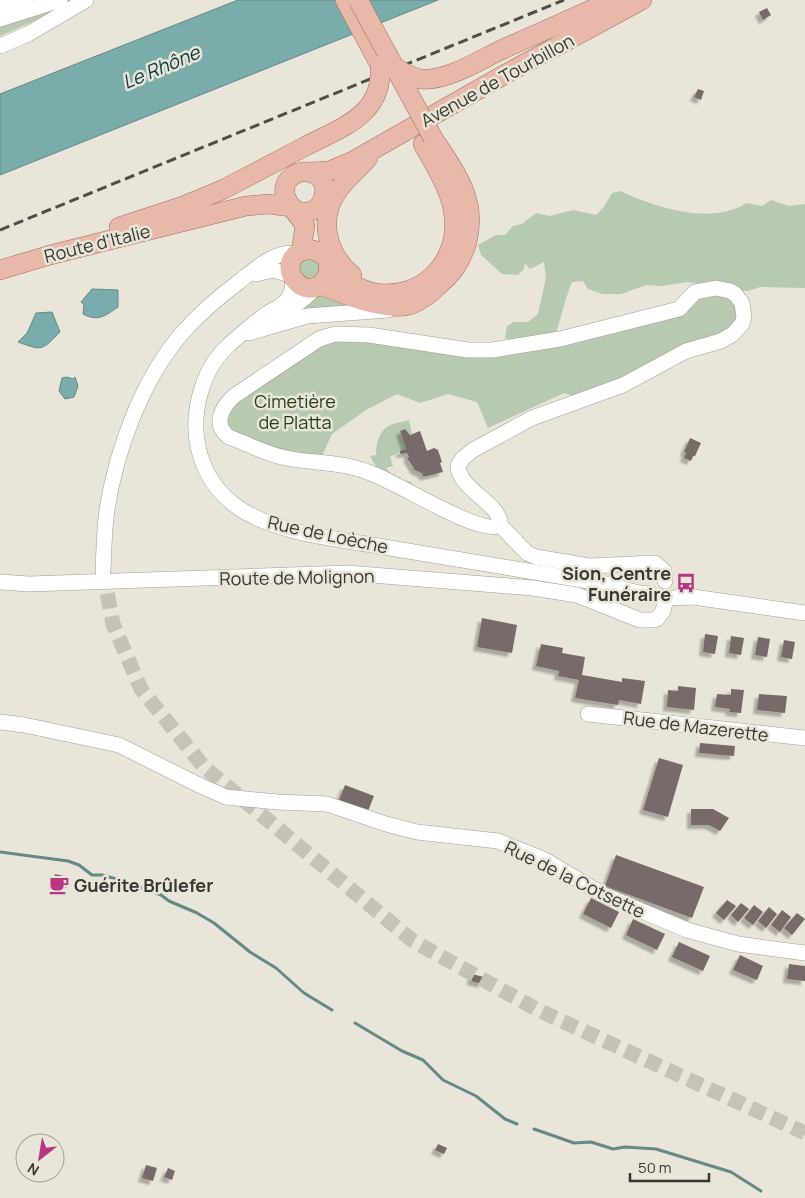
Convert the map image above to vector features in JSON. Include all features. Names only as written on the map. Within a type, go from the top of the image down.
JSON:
[{"type":"main road","points":[[322,274],[320,229],[325,190],[322,182],[314,174],[300,172],[290,178],[286,184],[285,195],[305,232],[299,253],[291,264],[292,277],[302,286],[322,274],[345,280],[369,291],[396,294],[417,287],[433,277],[448,256],[454,240],[454,217],[449,195],[428,141],[386,66],[345,0]]},
{"type":"main road","points":[[358,0],[386,66],[415,77],[432,79],[613,0]]},
{"type":"main road","name":"Avenue de Tourbillon","points":[[309,172],[329,171],[353,161],[510,71],[642,0]]},
{"type":"main road","points":[[50,255],[136,220],[183,206],[224,189],[357,118],[367,110],[378,92],[380,79],[386,66]]},
{"type":"main road","points":[[299,253],[313,250],[322,274],[366,302],[405,306],[432,292],[452,274],[461,260],[468,239],[471,216],[464,191],[451,165],[428,141]]},
{"type":"main road","points":[[379,146],[342,184],[329,206],[327,223],[329,243],[340,264],[359,280],[377,287],[417,287]]},
{"type":"main road","name":"Avenue de Tourbillon","points":[[323,200],[353,161]]},
{"type":"main road","name":"Route d'Italie","points":[[246,206],[263,197],[290,178]]},
{"type":"main road","points":[[295,212],[316,208],[323,200]]},
{"type":"main road","name":"Route d'Italie","points":[[0,270],[50,255],[246,206],[277,204],[295,212]]},
{"type":"main road","name":"Route d'Italie","points":[[195,219],[268,209],[295,212]]},
{"type":"street","points":[[0,7],[60,0]]},
{"type":"street","points":[[0,46],[28,34],[86,0]]},
{"type":"street","points":[[0,19],[36,2]]},
{"type":"street","points":[[103,571],[107,510],[122,446],[139,402],[161,362],[183,332],[211,303],[259,266],[285,253],[299,253]]},
{"type":"street","points":[[242,279],[268,270],[282,272],[292,277]]},
{"type":"street","name":"Rue de Loèche","points":[[258,322],[268,320],[290,309],[308,296],[322,274]]},
{"type":"street","name":"Rue de Loèche","points":[[292,277],[292,289],[289,297],[282,305],[224,349],[211,367],[201,391],[195,428],[198,449],[209,476],[219,491],[236,506],[263,521],[297,531],[612,585],[643,594],[661,592],[805,613]]},
{"type":"street","points":[[500,525],[492,528],[478,524],[360,469],[337,464],[293,459],[265,451],[229,437],[223,433],[220,426],[221,414],[227,403],[234,396],[319,340],[335,334],[377,336],[468,350],[492,350],[560,339],[679,309],[685,305],[691,295],[700,290],[724,288],[735,294],[742,303],[744,317],[738,330],[728,338],[686,351],[637,378],[601,394],[532,418],[466,455],[458,466],[461,475],[499,515],[500,525],[527,552],[536,557],[589,566],[655,564],[657,566],[654,573],[661,592]]},
{"type":"street","points":[[240,336],[307,316],[379,311],[405,306]]},
{"type":"street","name":"Route de Molignon","points":[[0,582],[29,584],[347,573],[533,588],[577,595],[640,620],[657,618],[663,611],[661,592]]},
{"type":"street","name":"Rue de Mazerette","points":[[588,714],[805,738]]},
{"type":"street","name":"Rue de la Cotsette","points":[[0,722],[24,725],[119,745],[208,790],[226,797],[272,802],[327,804],[386,824],[417,832],[498,841],[543,859],[610,897],[687,930],[738,944],[805,953]]},
{"type":"green space","points":[[0,0],[82,0],[0,36]]},
{"type":"green space","points":[[620,191],[666,208],[700,214],[732,210],[746,203],[762,206],[771,200],[789,206],[805,204],[805,288],[760,287],[748,291],[737,290],[725,282],[708,285],[687,282],[661,286],[646,285],[621,294],[603,294],[588,289],[583,281],[572,282],[554,338],[518,341],[505,338],[507,326],[514,322],[528,322],[538,314],[546,278],[544,262],[530,269],[525,263],[524,269],[518,275],[502,274],[481,255],[478,245],[496,235],[505,235],[513,226],[522,224],[536,213],[550,216],[573,210],[596,215],[604,207],[612,193]]},
{"type":"green space","points":[[303,258],[318,260],[322,268],[319,278],[306,279],[298,270],[297,264]]},
{"type":"green space","name":"Cimetière de Platta","points":[[715,291],[736,303],[737,318],[730,330],[615,383],[574,396],[564,393],[488,428],[477,402],[448,394],[420,403],[397,394],[366,410],[332,434],[321,458],[282,453],[235,435],[223,423],[229,404],[322,340],[366,337],[496,353]]},
{"type":"green space","points":[[322,294],[359,306],[300,312],[317,295]]},
{"type":"green space","points":[[409,420],[412,434],[408,434],[405,429],[400,431],[406,449],[390,457],[393,466],[386,468],[397,478],[400,477],[402,480],[411,482],[412,485],[410,487],[378,470],[370,456],[376,455],[378,441],[384,429],[393,424]]},
{"type":"water","name":"Le Rhône","points":[[238,0],[438,0],[0,175],[0,94]]},
{"type":"water","points":[[92,289],[118,290],[118,307],[97,318],[83,314],[84,305],[81,302]]},
{"type":"water","points":[[52,312],[60,332],[49,343],[41,348],[37,348],[18,342],[27,333],[36,313]]},
{"type":"water","points":[[75,377],[78,386],[74,397],[65,399],[59,391],[62,378],[73,379]]},
{"type":"building","points":[[767,8],[771,15],[763,20],[759,12]]},
{"type":"building","points":[[698,89],[704,91],[701,100],[694,97]]},
{"type":"building","points":[[405,429],[410,435],[420,431],[427,451],[434,448],[438,450],[443,472],[422,476],[423,474],[413,469],[407,458],[409,457],[407,453],[400,453],[400,451],[406,449],[400,431]]},
{"type":"building","points":[[690,438],[701,443],[691,461],[684,458],[686,453],[684,452]]},
{"type":"building","points":[[482,618],[517,625],[512,653],[477,647]]},
{"type":"building","points":[[705,634],[718,636],[715,654],[703,652]]},
{"type":"building","points":[[731,636],[744,638],[741,655],[729,653]]},
{"type":"building","points":[[758,637],[770,639],[767,657],[755,655]]},
{"type":"building","points":[[784,640],[795,642],[792,659],[781,657]]},
{"type":"building","points":[[541,644],[563,648],[562,653],[585,657],[582,675],[622,682],[622,678],[645,681],[641,704],[619,700],[618,705],[575,698],[579,680],[558,676],[559,671],[536,666]]},
{"type":"building","points":[[678,686],[696,688],[694,710],[667,707],[668,690],[678,691]]},
{"type":"building","points":[[731,689],[744,690],[741,713],[729,712],[730,709],[715,707],[717,694],[731,695]]},
{"type":"building","points":[[759,694],[787,696],[785,713],[757,710]]},
{"type":"building","points":[[700,743],[735,746],[734,756],[699,753]]},
{"type":"building","points":[[659,758],[683,765],[668,817],[643,810]]},
{"type":"building","points":[[345,785],[374,796],[368,811],[339,800]]},
{"type":"building","points":[[691,809],[713,809],[729,818],[720,831],[709,825],[691,825]]},
{"type":"building","points":[[616,855],[704,887],[692,918],[605,886]]},
{"type":"building","points":[[55,874],[68,877],[66,888],[53,886]]},
{"type":"building","points":[[591,898],[619,912],[611,928],[583,914]]},
{"type":"building","points":[[727,900],[736,906],[724,920],[716,913]]},
{"type":"building","points":[[741,903],[749,909],[738,922],[731,915]]},
{"type":"building","points":[[754,905],[763,912],[753,925],[744,918]]},
{"type":"building","points":[[769,907],[777,914],[766,928],[758,921]]},
{"type":"building","points":[[782,910],[791,917],[780,932],[771,925]]},
{"type":"building","points":[[797,913],[805,919],[792,935],[784,928]]},
{"type":"building","points":[[633,919],[665,934],[657,950],[626,935]]},
{"type":"building","points":[[679,942],[710,956],[703,971],[672,957]]},
{"type":"building","points":[[740,955],[763,966],[757,980],[733,970]]},
{"type":"building","points":[[789,964],[805,966],[805,981],[787,979]]},
{"type":"building","points":[[472,974],[484,977],[482,984],[471,981]]},
{"type":"building","points":[[438,1144],[447,1148],[444,1154],[435,1150]]},
{"type":"building","points":[[146,1165],[157,1168],[153,1181],[142,1178]]},
{"type":"building","points":[[168,1168],[175,1171],[172,1180],[164,1177]]},
{"type":"waterway","points":[[0,852],[68,861],[79,865],[92,875],[102,875],[127,882],[161,895],[169,901],[197,913],[214,923],[250,952],[276,968],[304,993],[332,1010]]},
{"type":"waterway","points":[[355,1023],[402,1051],[423,1060],[443,1080],[476,1096],[505,1119],[517,1124]]},
{"type":"waterway","points":[[534,1129],[574,1143],[591,1142],[613,1149],[625,1147],[656,1149],[731,1172],[761,1191]]},
{"type":"tunnel","points":[[103,571],[113,624],[141,689],[204,767],[413,941],[538,1010],[805,1133]]},
{"type":"railway","points":[[0,230],[564,0]]},
{"type":"place","name":"Sion, Centre Funéraire","points":[[686,583]]},
{"type":"place","name":"Guérite Brûlefer","points":[[59,885]]}]
